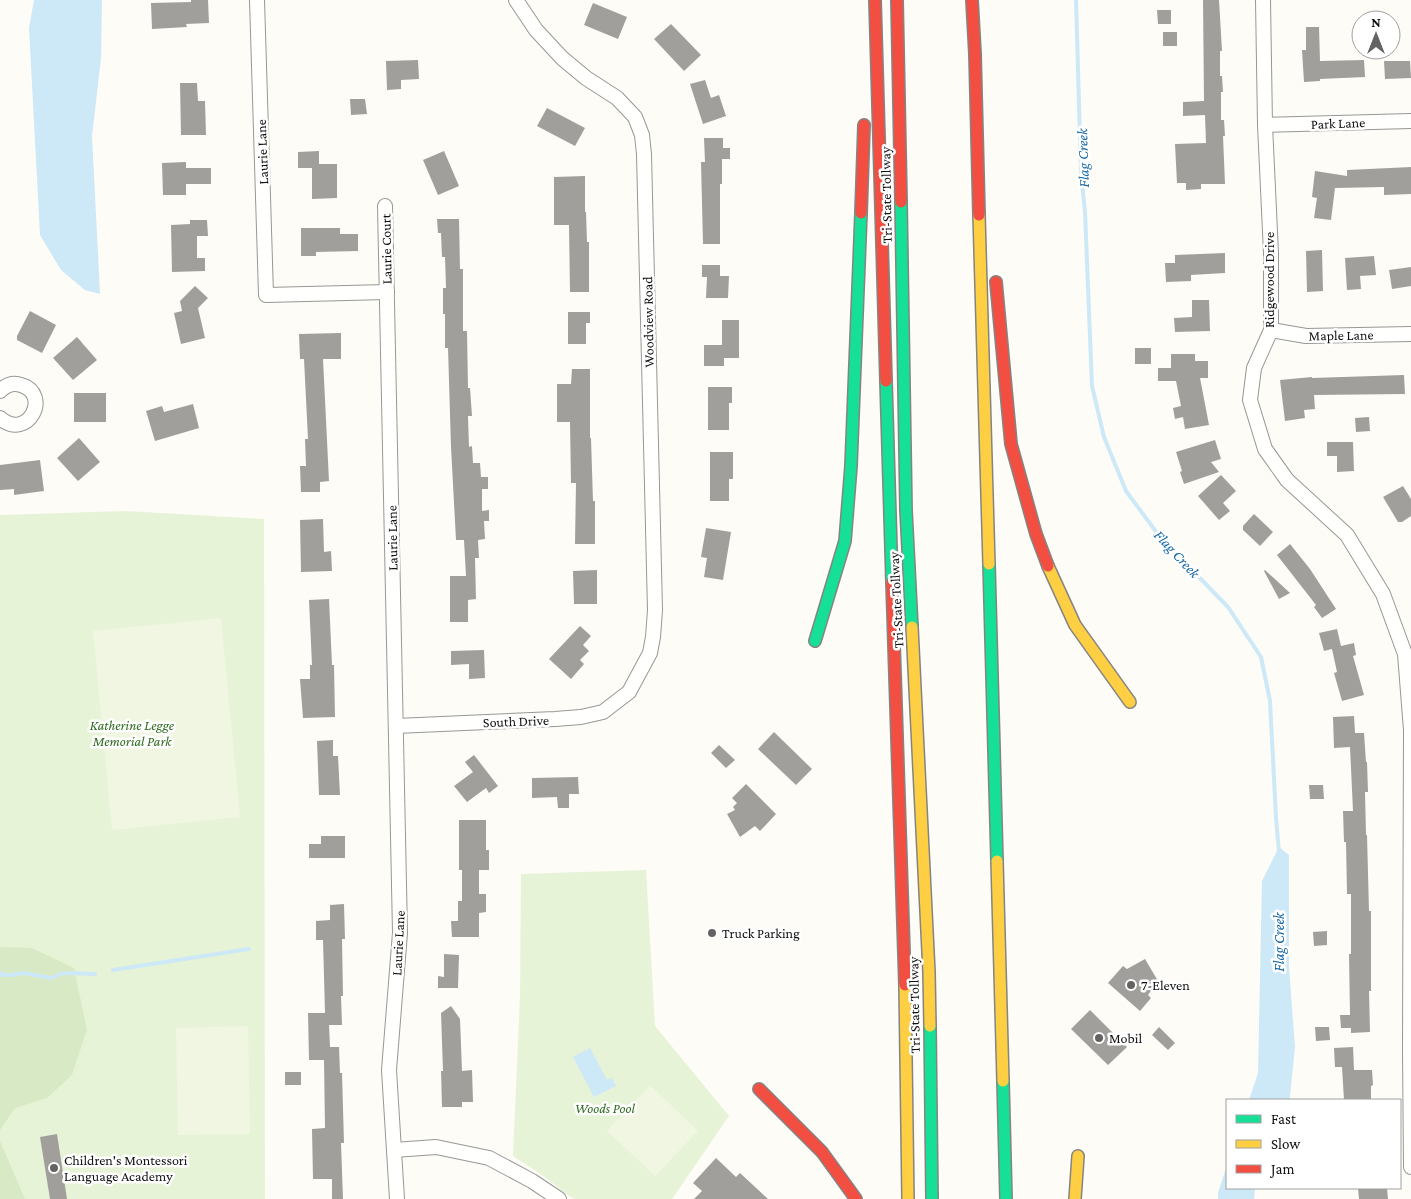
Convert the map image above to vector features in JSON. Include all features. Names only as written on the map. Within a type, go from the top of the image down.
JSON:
[{"type":"highway","points":[[866,89],[871,0]]},
{"type":"highway","name":"Tri-State Tollway","points":[[875,0],[890,526],[904,912],[908,1199]]},
{"type":"highway","name":"Tri-State Tollway","points":[[897,0],[906,510],[929,972],[932,1199]]},
{"type":"highway","points":[[972,0],[1006,1199]]},
{"type":"highway","points":[[975,54],[990,220]]},
{"type":"highway","points":[[815,641],[845,541],[852,446],[865,109]]},
{"type":"highway","points":[[995,269],[1011,444],[1036,534],[1050,572],[1075,625],[1130,702]]},
{"type":"highway","points":[[759,1089],[822,1152],[856,1199]]},
{"type":"highway","points":[[1075,1199],[1078,1156]]},
{"type":"street","name":"Laurie Lane","points":[[257,0],[266,295],[387,292],[400,933],[389,1070],[397,1199]]},
{"type":"street","name":"Woodview Road","points":[[516,0],[536,30],[562,58],[586,78],[617,98],[635,117],[642,134],[655,610],[650,653],[629,692]]},
{"type":"street","name":"Ridgewood Drive","points":[[1262,0],[1272,330],[1254,368],[1250,400],[1265,449],[1287,480],[1347,535],[1383,594],[1408,654],[1411,730],[1411,1167]]},
{"type":"street","name":"Park Lane","points":[[1265,125],[1411,121]]},
{"type":"street","name":"Laurie Court","points":[[385,206],[387,292]]},
{"type":"street","name":"Maple Lane","points":[[1272,330],[1306,336],[1411,334]]},
{"type":"street","points":[[0,391],[7,386],[20,384],[31,392],[36,404],[32,416],[21,424],[9,424],[0,418]]},
{"type":"street","name":"South Drive","points":[[396,726],[581,717],[603,712],[629,692]]},
{"type":"street","points":[[394,1150],[436,1148],[489,1158],[532,1181],[559,1199]]},
{"type":"green space","name":"Katherine Legge Memorial Park","points":[[125,511],[264,519],[265,1199],[0,1199],[0,515]]},
{"type":"green space","points":[[221,618],[240,817],[112,830],[93,631]]},
{"type":"green space","name":"Woods Pool","points":[[646,870],[655,1026],[729,1116],[672,1199],[575,1199],[513,1156],[520,997],[521,874]]},
{"type":"green space","points":[[0,947],[32,948],[74,968],[87,1030],[72,1075],[47,1098],[15,1108],[0,1130]]},
{"type":"green space","points":[[248,1026],[250,1134],[178,1135],[176,1028]]},
{"type":"green space","points":[[650,1085],[698,1131],[655,1176],[607,1131]]},
{"type":"green space","points":[[0,1141],[25,1199],[0,1199]]},
{"type":"water","points":[[34,0],[102,0],[101,58],[92,136],[100,294],[85,290],[61,270],[40,235],[29,28]]},
{"type":"water","points":[[1279,847],[1289,855],[1289,967],[1295,1047],[1289,1099],[1249,1099],[1258,1073],[1262,881]]},
{"type":"water","points":[[590,1048],[607,1080],[612,1078],[616,1086],[594,1097],[573,1057]]},
{"type":"water","points":[[1226,1168],[1226,1189],[1255,1189],[1254,1199],[1218,1199],[1218,1193]]},
{"type":"building","points":[[191,0],[208,0],[209,23],[186,24],[187,27],[152,29],[151,3],[191,2]]},
{"type":"building","points":[[1203,0],[1219,0],[1222,51],[1220,51],[1220,76],[1222,76],[1223,92],[1221,92],[1221,120],[1224,120],[1225,136],[1223,136],[1225,184],[1201,184],[1201,189],[1186,190],[1186,183],[1177,183],[1175,144],[1206,143],[1205,115],[1183,116],[1183,102],[1204,101]]},
{"type":"building","points":[[593,3],[627,17],[618,39],[584,25]]},
{"type":"building","points":[[1157,10],[1171,10],[1171,24],[1158,24]]},
{"type":"building","points":[[671,24],[701,55],[684,71],[654,39]]},
{"type":"building","points":[[1306,27],[1319,27],[1320,61],[1364,60],[1365,77],[1320,79],[1320,81],[1304,82],[1302,50],[1306,50]]},
{"type":"building","points":[[1163,32],[1177,32],[1177,46],[1163,46]]},
{"type":"building","points":[[418,60],[419,79],[401,80],[401,89],[387,90],[386,61]]},
{"type":"building","points":[[1384,61],[1410,61],[1411,78],[1385,79]]},
{"type":"building","points":[[705,80],[711,98],[719,95],[726,116],[703,124],[690,84]]},
{"type":"building","points":[[180,83],[197,83],[198,101],[205,101],[206,135],[181,135]]},
{"type":"building","points":[[350,99],[365,99],[367,114],[351,115]]},
{"type":"building","points":[[547,108],[585,128],[575,146],[537,126]]},
{"type":"building","points":[[704,138],[723,138],[723,148],[730,148],[730,159],[722,159],[720,244],[703,244],[701,162],[705,162]]},
{"type":"building","points":[[319,151],[319,164],[337,164],[337,198],[312,199],[312,168],[298,168],[298,152]]},
{"type":"building","points":[[444,151],[459,186],[438,195],[423,160]]},
{"type":"building","points":[[186,162],[186,168],[211,168],[211,184],[186,184],[186,195],[163,195],[162,163]]},
{"type":"building","points":[[1411,167],[1411,194],[1384,195],[1384,187],[1335,188],[1331,220],[1314,218],[1317,198],[1312,197],[1315,171],[1347,176],[1347,170]]},
{"type":"building","points":[[585,176],[585,212],[587,242],[589,242],[589,292],[570,292],[569,225],[554,225],[554,177]]},
{"type":"building","points":[[437,219],[459,219],[460,269],[463,269],[463,331],[467,331],[468,388],[470,388],[472,416],[468,416],[469,447],[472,446],[473,463],[480,463],[481,477],[488,477],[488,489],[482,489],[482,511],[489,510],[489,521],[484,521],[485,539],[478,540],[479,558],[475,558],[476,599],[468,600],[468,622],[450,622],[450,576],[466,576],[464,540],[456,540],[448,348],[445,348],[445,314],[443,314],[443,288],[446,288],[445,257],[442,257],[441,233],[438,233]]},
{"type":"building","points":[[190,220],[207,220],[208,236],[197,236],[197,258],[205,258],[205,271],[172,272],[171,225],[190,224]]},
{"type":"building","points":[[301,228],[340,228],[340,234],[358,234],[358,251],[316,252],[316,256],[301,256]]},
{"type":"building","points":[[1322,250],[1323,291],[1307,292],[1306,251]]},
{"type":"building","points":[[1225,253],[1225,273],[1191,275],[1191,281],[1166,282],[1165,263],[1175,263],[1175,255]]},
{"type":"building","points":[[1374,256],[1376,275],[1360,276],[1361,289],[1347,290],[1345,258]]},
{"type":"building","points":[[702,265],[720,265],[720,276],[729,276],[728,298],[706,298],[707,277],[702,277]]},
{"type":"building","points":[[1411,267],[1411,286],[1392,289],[1389,270]]},
{"type":"building","points":[[195,286],[208,298],[198,308],[205,338],[181,344],[174,313],[182,311],[180,301]]},
{"type":"building","points":[[1192,300],[1209,300],[1210,331],[1175,332],[1174,318],[1192,317]]},
{"type":"building","points":[[30,311],[56,325],[42,353],[17,340],[17,336]]},
{"type":"building","points":[[568,312],[590,312],[590,323],[586,323],[586,344],[568,344]]},
{"type":"building","points":[[722,320],[739,320],[739,358],[724,358],[724,366],[704,366],[704,345],[722,345]]},
{"type":"building","points":[[341,333],[341,359],[323,359],[329,481],[320,482],[320,492],[301,492],[300,466],[306,466],[305,439],[308,439],[304,359],[300,359],[299,334]]},
{"type":"building","points":[[77,337],[97,360],[73,380],[53,358]]},
{"type":"building","points":[[1135,348],[1151,348],[1151,364],[1135,364]]},
{"type":"building","points":[[1171,354],[1195,354],[1195,361],[1208,361],[1208,378],[1200,378],[1209,425],[1185,429],[1183,417],[1175,419],[1173,408],[1181,406],[1176,381],[1158,381],[1158,368],[1171,368]]},
{"type":"building","points":[[572,369],[590,369],[590,438],[593,501],[595,501],[595,544],[575,544],[576,483],[571,483],[570,422],[557,422],[557,384],[571,384]]},
{"type":"building","points":[[1404,375],[1405,394],[1314,395],[1315,409],[1304,410],[1305,418],[1285,421],[1280,380],[1312,377]]},
{"type":"building","points":[[708,387],[732,387],[732,403],[729,403],[729,430],[708,430]]},
{"type":"building","points":[[74,393],[106,393],[106,422],[74,422]]},
{"type":"building","points":[[193,404],[199,428],[155,441],[146,411],[162,406],[164,412]]},
{"type":"building","points":[[1369,417],[1370,431],[1356,432],[1355,418]]},
{"type":"building","points":[[79,438],[100,462],[78,481],[57,458]]},
{"type":"building","points":[[1215,440],[1221,459],[1211,462],[1219,472],[1184,484],[1176,452]]},
{"type":"building","points":[[1327,442],[1353,442],[1354,471],[1337,472],[1337,456],[1327,456]]},
{"type":"building","points":[[710,452],[733,452],[733,479],[729,479],[729,501],[710,501]]},
{"type":"building","points":[[40,460],[44,491],[14,495],[14,489],[0,490],[0,465]]},
{"type":"building","points":[[1221,475],[1236,491],[1223,503],[1230,511],[1219,520],[1198,496]]},
{"type":"building","points":[[1403,486],[1411,499],[1411,516],[1402,522],[1398,522],[1383,497]]},
{"type":"building","points":[[1254,514],[1273,532],[1260,546],[1243,530],[1243,526]]},
{"type":"building","points":[[323,519],[324,552],[331,551],[332,571],[301,572],[300,520]]},
{"type":"building","points":[[706,528],[731,532],[723,580],[704,577],[707,558],[701,557]]},
{"type":"building","points":[[1290,544],[1310,569],[1336,609],[1322,618],[1314,607],[1316,605],[1277,555]]},
{"type":"building","points":[[597,570],[597,604],[574,604],[573,571]]},
{"type":"building","points":[[1265,570],[1290,593],[1279,599]]},
{"type":"building","points":[[329,599],[332,665],[334,665],[335,717],[303,718],[300,679],[310,679],[310,665],[312,665],[309,600]]},
{"type":"building","points":[[580,626],[591,636],[583,645],[589,651],[580,660],[584,664],[571,679],[549,659]]},
{"type":"building","points":[[1337,629],[1341,646],[1354,643],[1356,655],[1353,656],[1364,695],[1342,701],[1334,673],[1337,672],[1332,649],[1324,651],[1319,633]]},
{"type":"building","points":[[484,650],[485,678],[469,679],[469,664],[451,665],[451,651]]},
{"type":"building","points":[[1354,716],[1355,733],[1364,733],[1367,762],[1368,792],[1365,792],[1369,911],[1371,911],[1371,991],[1369,991],[1370,1032],[1351,1033],[1351,1028],[1341,1028],[1340,1015],[1350,1015],[1349,954],[1351,954],[1351,894],[1347,894],[1346,842],[1344,842],[1343,811],[1353,811],[1350,747],[1334,748],[1333,717]]},
{"type":"building","points":[[774,732],[812,769],[796,785],[758,749]]},
{"type":"building","points":[[333,740],[333,756],[338,756],[340,795],[319,795],[317,741]]},
{"type":"building","points":[[719,745],[735,760],[726,768],[711,753]]},
{"type":"building","points":[[474,755],[498,786],[489,793],[486,788],[467,802],[454,786],[473,772],[465,762]]},
{"type":"building","points":[[578,777],[579,794],[569,794],[569,808],[558,808],[557,797],[532,798],[532,778]]},
{"type":"building","points":[[746,784],[776,814],[760,831],[755,826],[740,837],[727,814],[735,810],[733,807],[737,803],[732,798]]},
{"type":"building","points":[[1309,785],[1323,785],[1324,799],[1310,799]]},
{"type":"building","points":[[459,820],[486,820],[486,850],[489,850],[489,870],[479,870],[479,894],[486,894],[486,912],[479,913],[479,937],[452,937],[451,921],[458,921],[458,901],[462,901],[462,870],[459,870]]},
{"type":"building","points":[[321,836],[345,836],[345,858],[309,858],[309,844],[321,844]]},
{"type":"building","points":[[344,904],[345,939],[342,939],[342,1025],[329,1025],[330,1047],[339,1047],[340,1073],[342,1073],[344,1143],[341,1143],[343,1199],[332,1199],[332,1179],[313,1179],[312,1129],[325,1128],[324,1060],[309,1060],[308,1013],[325,1013],[323,940],[316,940],[316,921],[330,920],[330,905]]},
{"type":"building","points":[[1327,931],[1327,945],[1314,946],[1313,932]]},
{"type":"building","points":[[444,954],[459,955],[458,988],[438,988],[438,976],[444,977]]},
{"type":"building","name":"7-Eleven","points":[[1145,959],[1158,981],[1151,986],[1152,989],[1148,995],[1151,998],[1140,1011],[1108,983],[1123,966],[1127,969]]},
{"type":"building","points":[[451,1006],[460,1019],[462,1071],[472,1070],[473,1102],[462,1102],[462,1107],[442,1107],[441,1013]]},
{"type":"building","name":"Mobil","points":[[1090,1010],[1127,1047],[1108,1065],[1071,1029]]},
{"type":"building","name":"Mobil","points":[[1159,1027],[1175,1043],[1168,1050],[1152,1035]]},
{"type":"building","points":[[1315,1027],[1329,1027],[1330,1040],[1316,1041]]},
{"type":"building","points":[[1353,1047],[1354,1070],[1372,1070],[1373,1085],[1371,1086],[1371,1099],[1344,1099],[1342,1067],[1335,1067],[1334,1048]]},
{"type":"building","points":[[285,1072],[301,1072],[301,1085],[285,1085]]},
{"type":"building","name":"Children's Montessori Language Academy","points":[[57,1134],[67,1199],[50,1199],[40,1137]]},
{"type":"building","points":[[716,1158],[736,1177],[740,1173],[768,1199],[694,1199],[702,1191],[693,1183]]},
{"type":"building","points":[[1358,1189],[1387,1189],[1388,1199],[1359,1199]]},
{"type":"waterway","name":"Flag Creek","points":[[1076,0],[1081,173],[1085,212],[1092,386],[1104,437],[1126,491],[1160,537],[1228,607],[1261,657],[1270,701],[1279,852]]},
{"type":"waterway","points":[[113,970],[249,949]]},
{"type":"waterway","points":[[0,972],[2,975],[23,973],[52,978],[60,974],[69,973],[95,974]]},
{"type":"traffic: fast","points":[[901,202],[906,510],[912,627]]},
{"type":"traffic: fast","points":[[815,641],[845,541],[851,466],[861,213]]},
{"type":"traffic: fast","points":[[886,381],[892,582]]},
{"type":"traffic: fast","points":[[989,564],[997,861]]},
{"type":"traffic: fast","points":[[930,1026],[932,1199]]},
{"type":"traffic: fast","points":[[1003,1081],[1006,1199]]},
{"type":"traffic: slow","points":[[979,215],[989,564]]},
{"type":"traffic: slow","points":[[1048,566],[1075,625],[1130,702]]},
{"type":"traffic: slow","points":[[912,627],[930,1026]]},
{"type":"traffic: slow","points":[[997,861],[1003,1081]]},
{"type":"traffic: slow","points":[[905,985],[908,1199]]},
{"type":"traffic: slow","points":[[1075,1199],[1078,1156]]},
{"type":"traffic: jam","points":[[875,0],[886,381]]},
{"type":"traffic: jam","points":[[897,0],[901,202]]},
{"type":"traffic: jam","points":[[972,0],[979,215]]},
{"type":"traffic: jam","points":[[861,213],[864,125]]},
{"type":"traffic: jam","points":[[996,282],[1011,444],[1036,534],[1048,566]]},
{"type":"traffic: jam","points":[[892,582],[905,985]]},
{"type":"traffic: jam","points":[[759,1089],[822,1152],[856,1199]]},
{"type":"place","name":"Truck Parking","points":[[712,933]]},
{"type":"place","name":"7-Eleven","points":[[1131,985]]},
{"type":"place","name":"Mobil","points":[[1099,1038]]},
{"type":"place","name":"Children's Montessori Language Academy","points":[[54,1168]]}]
